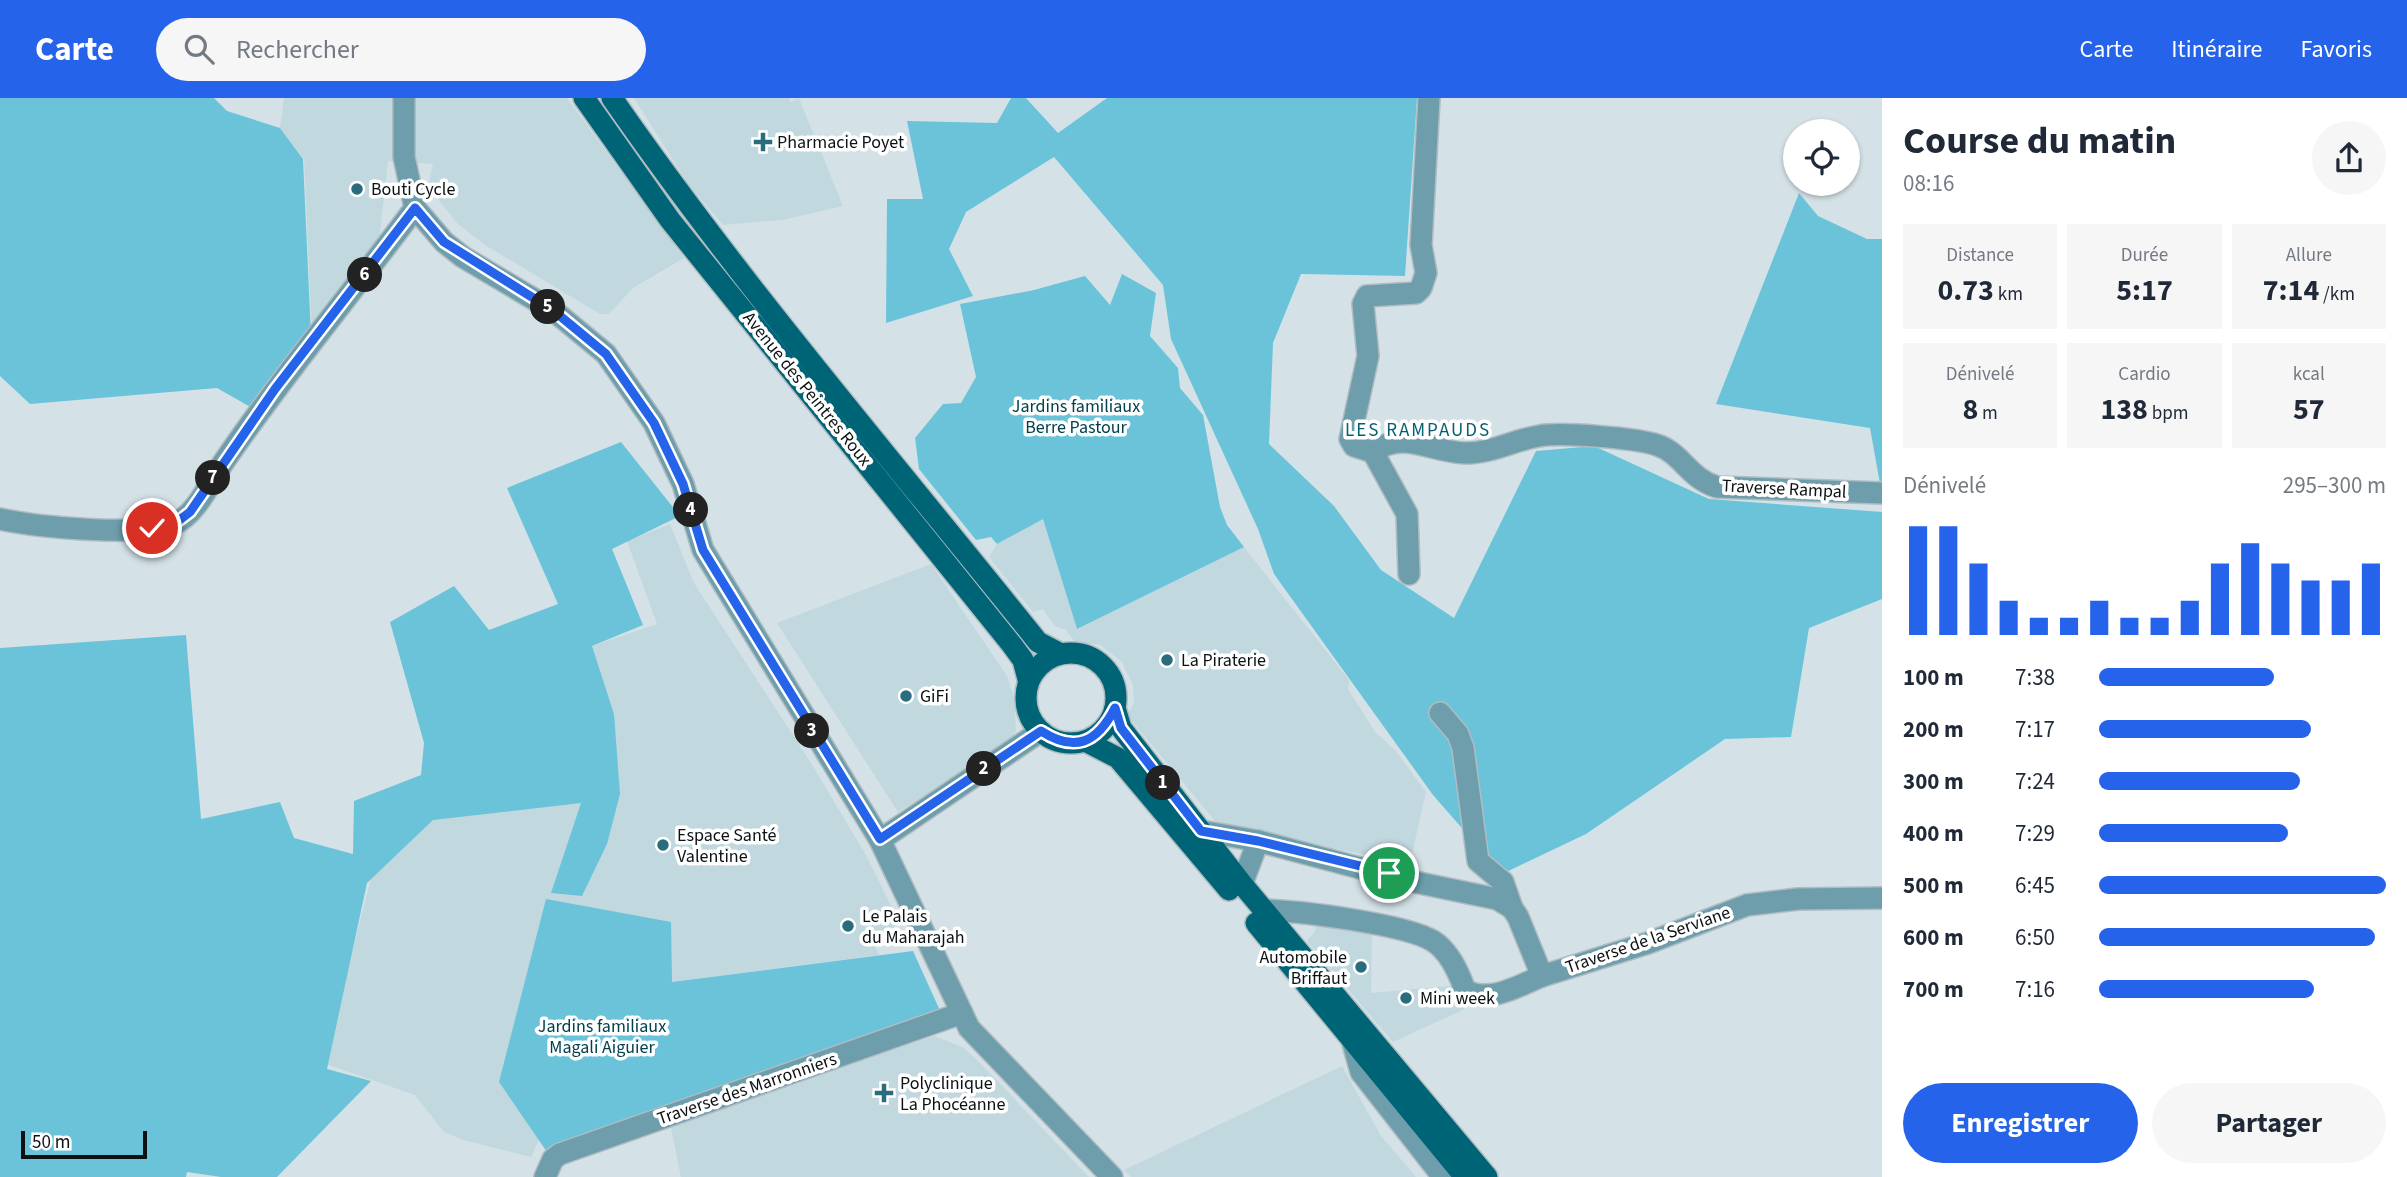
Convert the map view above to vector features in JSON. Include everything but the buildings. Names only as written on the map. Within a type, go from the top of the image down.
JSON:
[{"type":"main road","name":"Avenue des Peintres Roux","points":[[584,98],[670,220],[1012,645],[1023,660],[1028,680]]},
{"type":"main road","name":"Avenue des Peintres Roux","points":[[612,98],[647,149],[801,349],[1038,642],[1059,653]]},
{"type":"main road","points":[[1465,1177],[1118,758],[1087,742],[1070,743],[1054,739],[1041,731],[1030,715],[1025,698],[1028,680],[1041,664],[1059,653],[1091,659],[1107,670],[1115,685],[1115,708],[1121,728],[1242,884],[1487,1177]]},
{"type":"main road","points":[[1087,742],[1099,732],[1115,708]]},
{"type":"street","points":[[404,98],[404,157],[415,208],[453,249],[554,311],[606,354],[654,423],[683,484],[703,550],[880,839],[962,1013],[980,1039],[1112,1177]]},
{"type":"street","points":[[1409,574],[1407,514],[1373,452],[1354,446],[1350,439],[1368,356],[1363,304],[1367,296],[1416,293],[1421,288],[1426,273],[1421,245],[1429,98]]},
{"type":"street","points":[[0,519],[29,525],[95,529],[152,528],[182,519],[275,389],[415,208]]},
{"type":"street","name":"Traverse Rampal","points":[[1373,452],[1386,443],[1397,440],[1464,453],[1485,452],[1539,436],[1556,435],[1654,444],[1674,454],[1700,482],[1717,488],[1882,494]]},
{"type":"street","points":[[1440,713],[1458,734],[1463,748],[1478,861],[1503,882],[1512,908]]},
{"type":"street","points":[[880,839],[1041,731]]},
{"type":"street","points":[[1201,831],[1258,841],[1405,880],[1478,894],[1512,908]]},
{"type":"street","points":[[1242,884],[1258,841]]},
{"type":"street","name":"Traverse de la Serviane","points":[[1512,908],[1542,976],[1648,943],[1747,905],[1798,899],[1882,898]]},
{"type":"street","points":[[1264,910],[1294,911],[1418,934],[1440,947],[1459,973],[1465,990],[1474,995],[1500,993],[1542,976]]},
{"type":"street","name":"Traverse des Marronniers","points":[[545,1177],[553,1159],[560,1154],[962,1013]]},
{"type":"street","points":[[1352,1040],[1361,1072],[1443,1177]]},
{"type":"shaded area","points":[[284,98],[567,98],[684,258],[633,288],[609,314],[600,314],[485,245],[458,224],[428,187],[433,164],[388,161],[378,253],[312,336],[304,159],[280,128]]},
{"type":"shaded area","points":[[634,98],[789,98],[791,102],[799,98],[843,206],[782,220],[723,225],[689,185]]},
{"type":"shaded area","points":[[1043,518],[1077,629],[1244,547],[1349,680],[1348,689],[1376,733],[1396,751],[1426,792],[1410,863],[1220,827],[1127,715],[1134,704],[1133,685],[1121,661],[1100,645],[1075,642],[1066,630],[1055,626],[1043,609],[1033,612],[989,557],[997,544]]},
{"type":"shaded area","points":[[670,524],[694,583],[811,763],[867,857],[900,924],[871,938],[879,955],[671,982],[499,1082],[539,1140],[531,1157],[464,1140],[444,1132],[415,1095],[323,1063],[390,806],[614,714],[592,646],[657,624],[627,541]]},
{"type":"shaded area","points":[[931,564],[1007,676],[1014,698],[1016,730],[1011,740],[898,812],[777,623]]},
{"type":"shaded area","points":[[1319,920],[1372,929],[1371,993],[1459,985],[1465,1009],[1393,1042],[1307,941]]},
{"type":"shaded area","name":"Polyclinique La Phocéanne","points":[[935,1036],[964,1048],[1089,1177],[681,1177],[670,1123]]},
{"type":"shaded area","points":[[1342,1066],[1381,1136],[1416,1177],[1131,1177],[1124,1170]]},
{"type":"green space","points":[[0,98],[214,98],[227,111],[280,128],[303,159],[311,336],[254,409],[217,388],[30,404],[0,376]]},
{"type":"green space","points":[[1011,98],[1026,98],[1058,133],[1107,98],[1417,98],[1405,276],[1301,274],[1273,343],[1269,444],[1334,506],[1381,570],[1454,618],[1536,451],[1594,446],[1709,499],[1882,512],[1882,599],[1809,628],[1791,737],[1725,739],[1586,834],[1502,874],[1433,795],[1274,574],[1258,529],[1171,339],[1163,285],[1054,157],[966,212],[949,249],[973,296],[886,323],[887,199],[923,199],[907,121],[997,123]]},
{"type":"green space","points":[[1798,196],[1801,196],[1818,216],[1867,239],[1882,239],[1882,495],[1870,428],[1716,404]]},
{"type":"green space","name":"Jardins familiaux Berre Pastour","points":[[1122,274],[1156,293],[1150,336],[1178,368],[1180,388],[1203,415],[1220,507],[1227,525],[1244,547],[1077,629],[1043,519],[997,544],[991,537],[976,540],[919,469],[915,438],[943,404],[961,403],[976,377],[960,304],[1034,290],[1085,276],[1110,305]]},
{"type":"green space","points":[[621,442],[680,516],[612,549],[643,625],[592,646],[614,714],[620,794],[607,844],[582,896],[551,893],[581,803],[433,820],[367,883],[327,1069],[371,1081],[277,1177],[221,1177],[187,1172],[186,1177],[0,1177],[0,648],[186,635],[201,819],[280,802],[294,838],[353,854],[354,801],[421,775],[424,743],[390,622],[454,586],[489,630],[558,604],[507,488]]},
{"type":"green space","name":"Jardins familiaux Magali Aiguier","points":[[546,899],[671,922],[672,982],[913,951],[942,1015],[549,1155],[499,1082]]},
{"type":"place","name":"Pharmacie Poyet","points":[[763,142]]},
{"type":"place","name":"Bouti Cycle","points":[[357,189]]},
{"type":"place","name":"La Piraterie","points":[[1167,660]]},
{"type":"place","name":"GiFi","points":[[906,696]]},
{"type":"place","name":"Espace Santé Valentine","points":[[663,845]]},
{"type":"place","name":"Le Palais du Maharajah","points":[[848,926]]},
{"type":"place","name":"Automobile Briffaut","points":[[1361,967]]},
{"type":"place","name":"Mini week","points":[[1406,998]]},
{"type":"place","name":"Polyclinique La Phocéanne","points":[[884,1093]]},
{"type":"district","name":"LES RAMPAUDS","points":[[1418,430]]},
{"type":"route","points":[[152,528],[173,525],[190,512],[275,389],[335,315],[415,208],[444,242],[463,257],[554,311],[606,354],[654,423],[683,484],[703,550],[880,839],[1041,731],[1054,739],[1070,743],[1087,742],[1109,721],[1115,708],[1121,728],[1201,831],[1258,841],[1389,873]]}]
